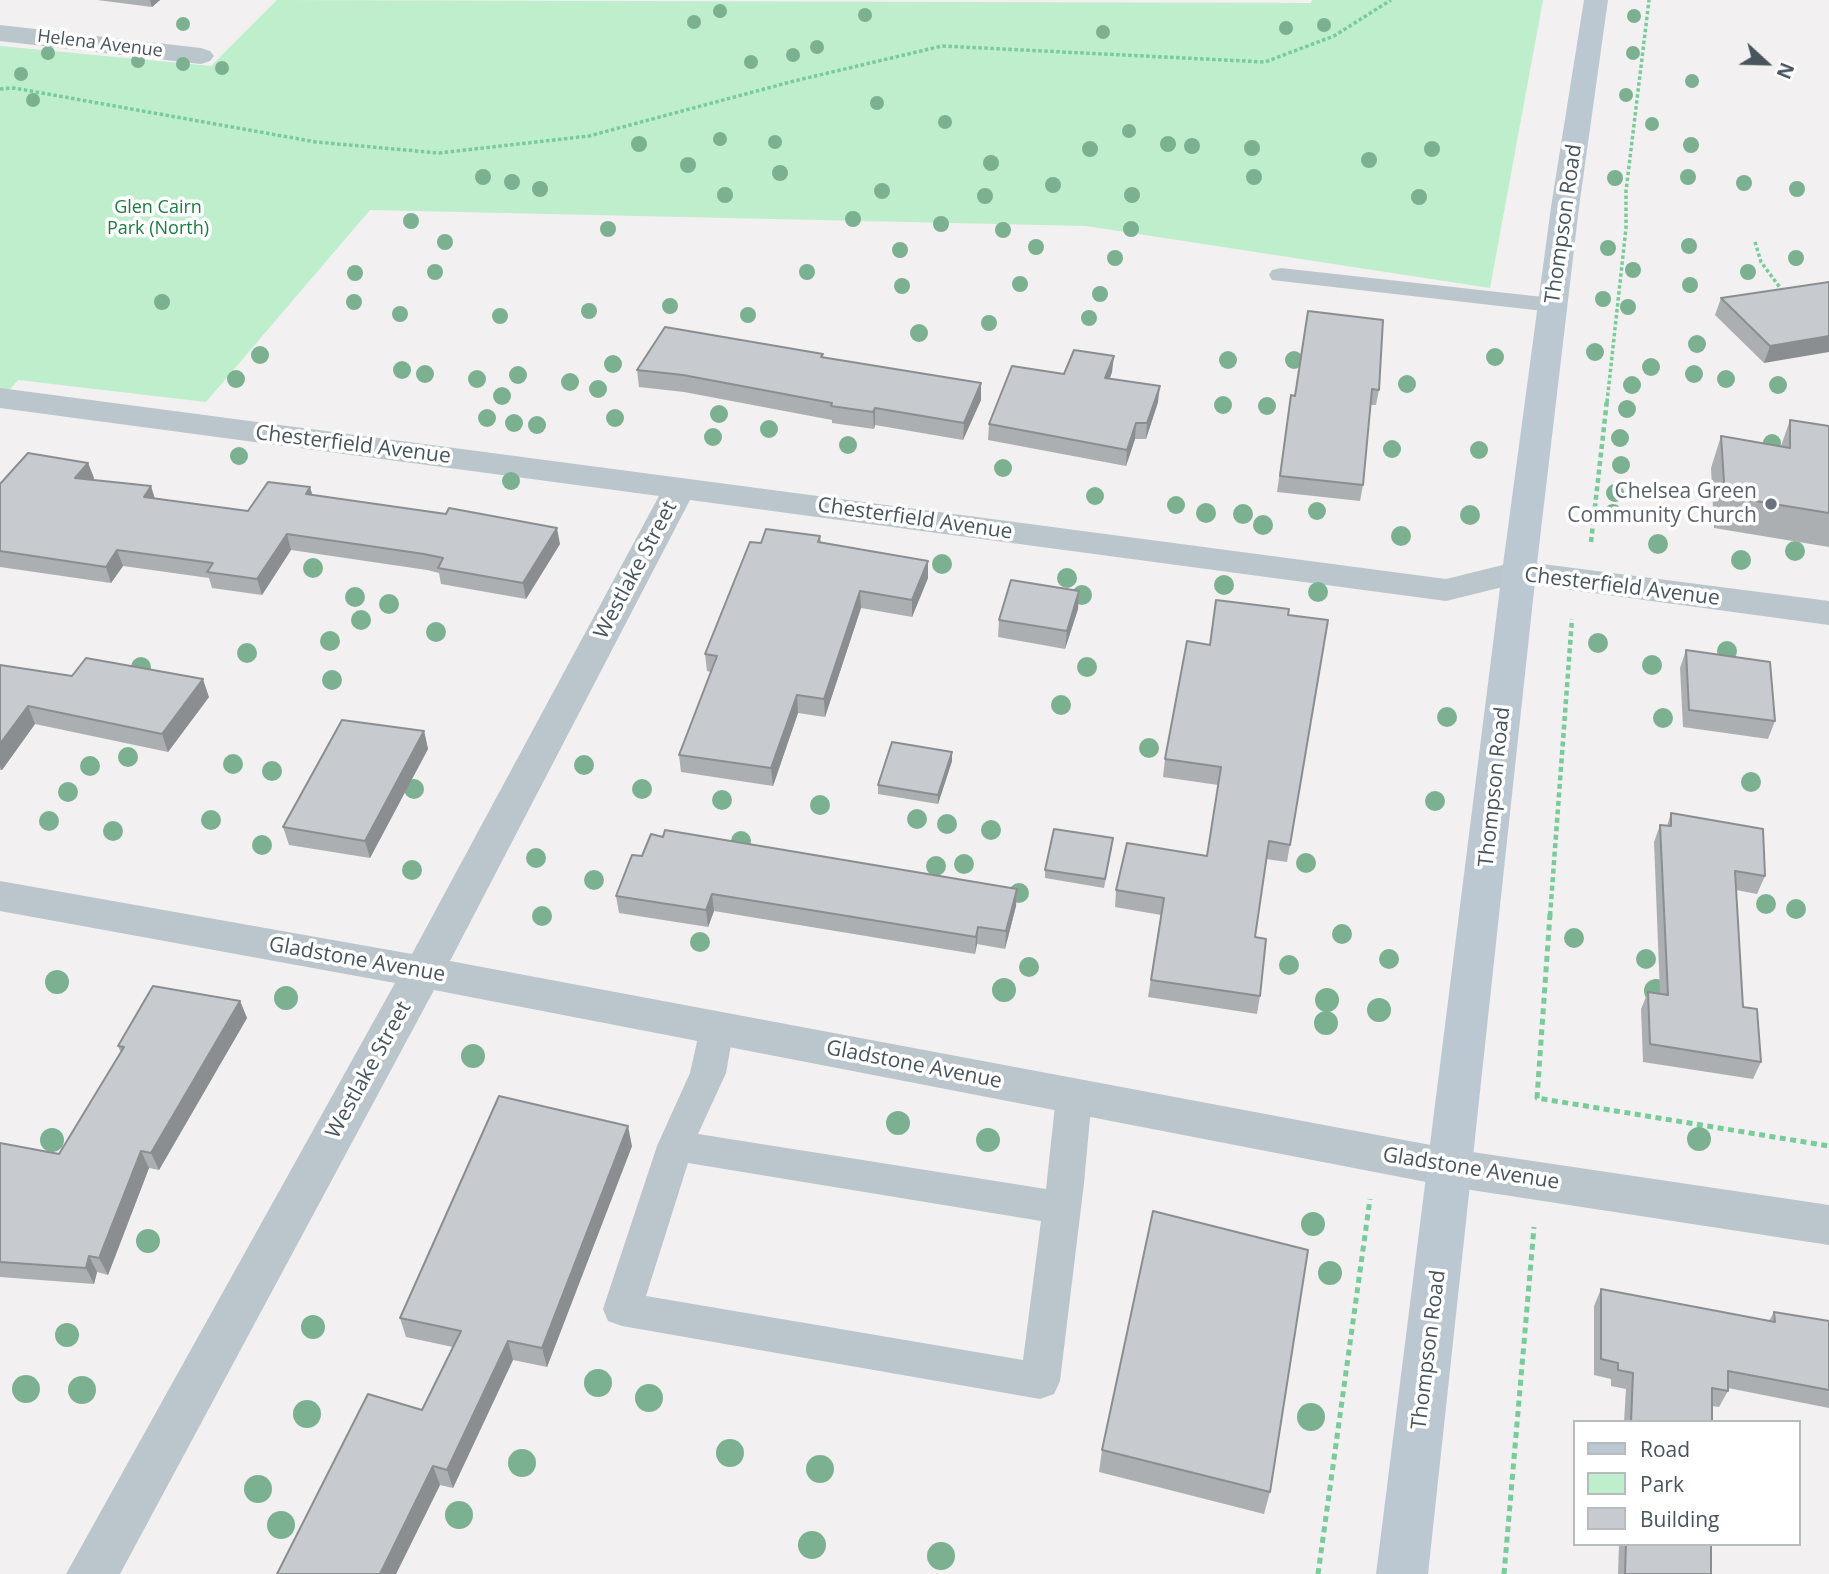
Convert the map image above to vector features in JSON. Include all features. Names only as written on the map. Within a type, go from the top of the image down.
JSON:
[{"type":"street","name":"Thompson Road","points":[[1402,1574],[1452,1168],[1519,572],[1552,305],[1595,0]]},
{"type":"street","name":"Helena Avenue","points":[[0,33],[201,56]]},
{"type":"street","name":"Chesterfield Avenue","points":[[0,398],[1446,590],[1519,572],[1829,613]]},
{"type":"street","name":"Westlake Street","points":[[92,1574],[423,972],[680,488]]},
{"type":"street","name":"Gladstone Avenue","points":[[0,896],[423,972],[1452,1168],[1829,1225]]},
{"type":"lane","points":[[1280,275],[1552,305]]},
{"type":"lane","points":[[716,1028],[708,1073],[675,1146],[622,1309],[1040,1381],[1074,1096]]},
{"type":"lane","points":[[675,1146],[1060,1208]]},
{"type":"path","points":[[0,89],[14,88],[316,142],[439,153],[589,136],[794,81],[942,46],[1265,62],[1334,36],[1386,6],[1391,0]]},
{"type":"path","points":[[1590,548],[1626,228],[1626,191],[1649,0]]},
{"type":"path","points":[[1755,242],[1760,262],[1785,294],[1796,293]]},
{"type":"path","points":[[1573,616],[1537,1098],[1829,1146]]},
{"type":"path","points":[[1318,1574],[1371,1190]]},
{"type":"path","points":[[1504,1574],[1535,1217]]},
{"type":"green space","name":"Glen Cairn Park (North)","points":[[277,0],[1311,3],[1312,0],[1543,0],[1490,288],[1086,226],[370,210],[206,402],[18,380],[0,401],[0,46],[211,66]]},
{"type":"building","points":[[1829,282],[1829,336],[1770,346],[1721,298]]},
{"type":"building","points":[[1308,311],[1383,320],[1379,390],[1372,389],[1363,485],[1280,476],[1291,395],[1295,396]]},
{"type":"building","points":[[665,327],[823,354],[821,357],[981,383],[964,423],[875,408],[873,412],[831,406],[832,403],[683,375],[637,370]]},
{"type":"building","points":[[1074,350],[1114,356],[1105,378],[1160,386],[1147,423],[1136,423],[1127,450],[989,424],[1012,366],[1064,374]]},
{"type":"building","points":[[1790,420],[1829,426],[1829,513],[1725,496],[1721,436],[1790,448]]},
{"type":"building","points":[[28,453],[88,463],[75,478],[151,486],[144,497],[248,511],[268,482],[310,487],[306,494],[446,514],[449,508],[557,528],[523,583],[438,568],[443,558],[424,554],[287,534],[257,579],[207,572],[213,563],[117,550],[106,567],[0,551],[0,484]]},
{"type":"building","points":[[766,529],[820,536],[818,542],[928,561],[912,600],[860,591],[824,699],[797,695],[771,768],[679,755],[717,656],[705,654],[750,542],[761,543]]},
{"type":"building","points":[[1011,580],[1079,591],[1067,631],[999,620]]},
{"type":"building","points":[[1216,600],[1289,609],[1288,615],[1328,620],[1290,845],[1269,841],[1255,937],[1266,939],[1260,996],[1151,980],[1164,898],[1116,890],[1127,843],[1207,856],[1221,767],[1165,759],[1187,641],[1210,645]]},
{"type":"building","points":[[1686,650],[1770,662],[1775,721],[1689,710]]},
{"type":"building","points":[[86,658],[203,679],[162,734],[28,706],[0,744],[0,665],[72,676]]},
{"type":"building","points":[[342,720],[424,731],[365,841],[283,827]]},
{"type":"building","points":[[892,742],[952,752],[938,795],[878,785]]},
{"type":"building","points":[[1671,813],[1763,829],[1765,876],[1735,871],[1743,1007],[1757,1009],[1761,1062],[1650,1044],[1648,992],[1668,995],[1660,825],[1671,826]]},
{"type":"building","points":[[1054,829],[1113,838],[1105,879],[1045,870]]},
{"type":"building","points":[[665,830],[1017,889],[1006,931],[978,927],[976,937],[712,894],[706,910],[616,896],[632,855],[642,856],[651,834],[663,837]]},
{"type":"building","points":[[153,986],[240,1001],[151,1153],[141,1151],[99,1258],[89,1256],[86,1268],[0,1262],[0,1143],[59,1154],[124,1047],[118,1046]]},
{"type":"building","points":[[499,1096],[628,1126],[542,1348],[508,1341],[447,1470],[433,1466],[380,1574],[277,1574],[368,1394],[422,1410],[461,1331],[400,1318]]},
{"type":"building","points":[[1153,1211],[1308,1250],[1270,1492],[1102,1450]]},
{"type":"building","points":[[1601,1289],[1775,1322],[1774,1312],[1829,1321],[1829,1390],[1728,1371],[1728,1391],[1712,1388],[1712,1420],[1631,1420],[1633,1373],[1618,1370],[1618,1363],[1601,1359]]},
{"type":"building","points":[[1626,1546],[1711,1546],[1711,1574],[1625,1574]]},
{"type":"place","name":"Chelsea Green Community Church","points":[[1771,504]]}]
